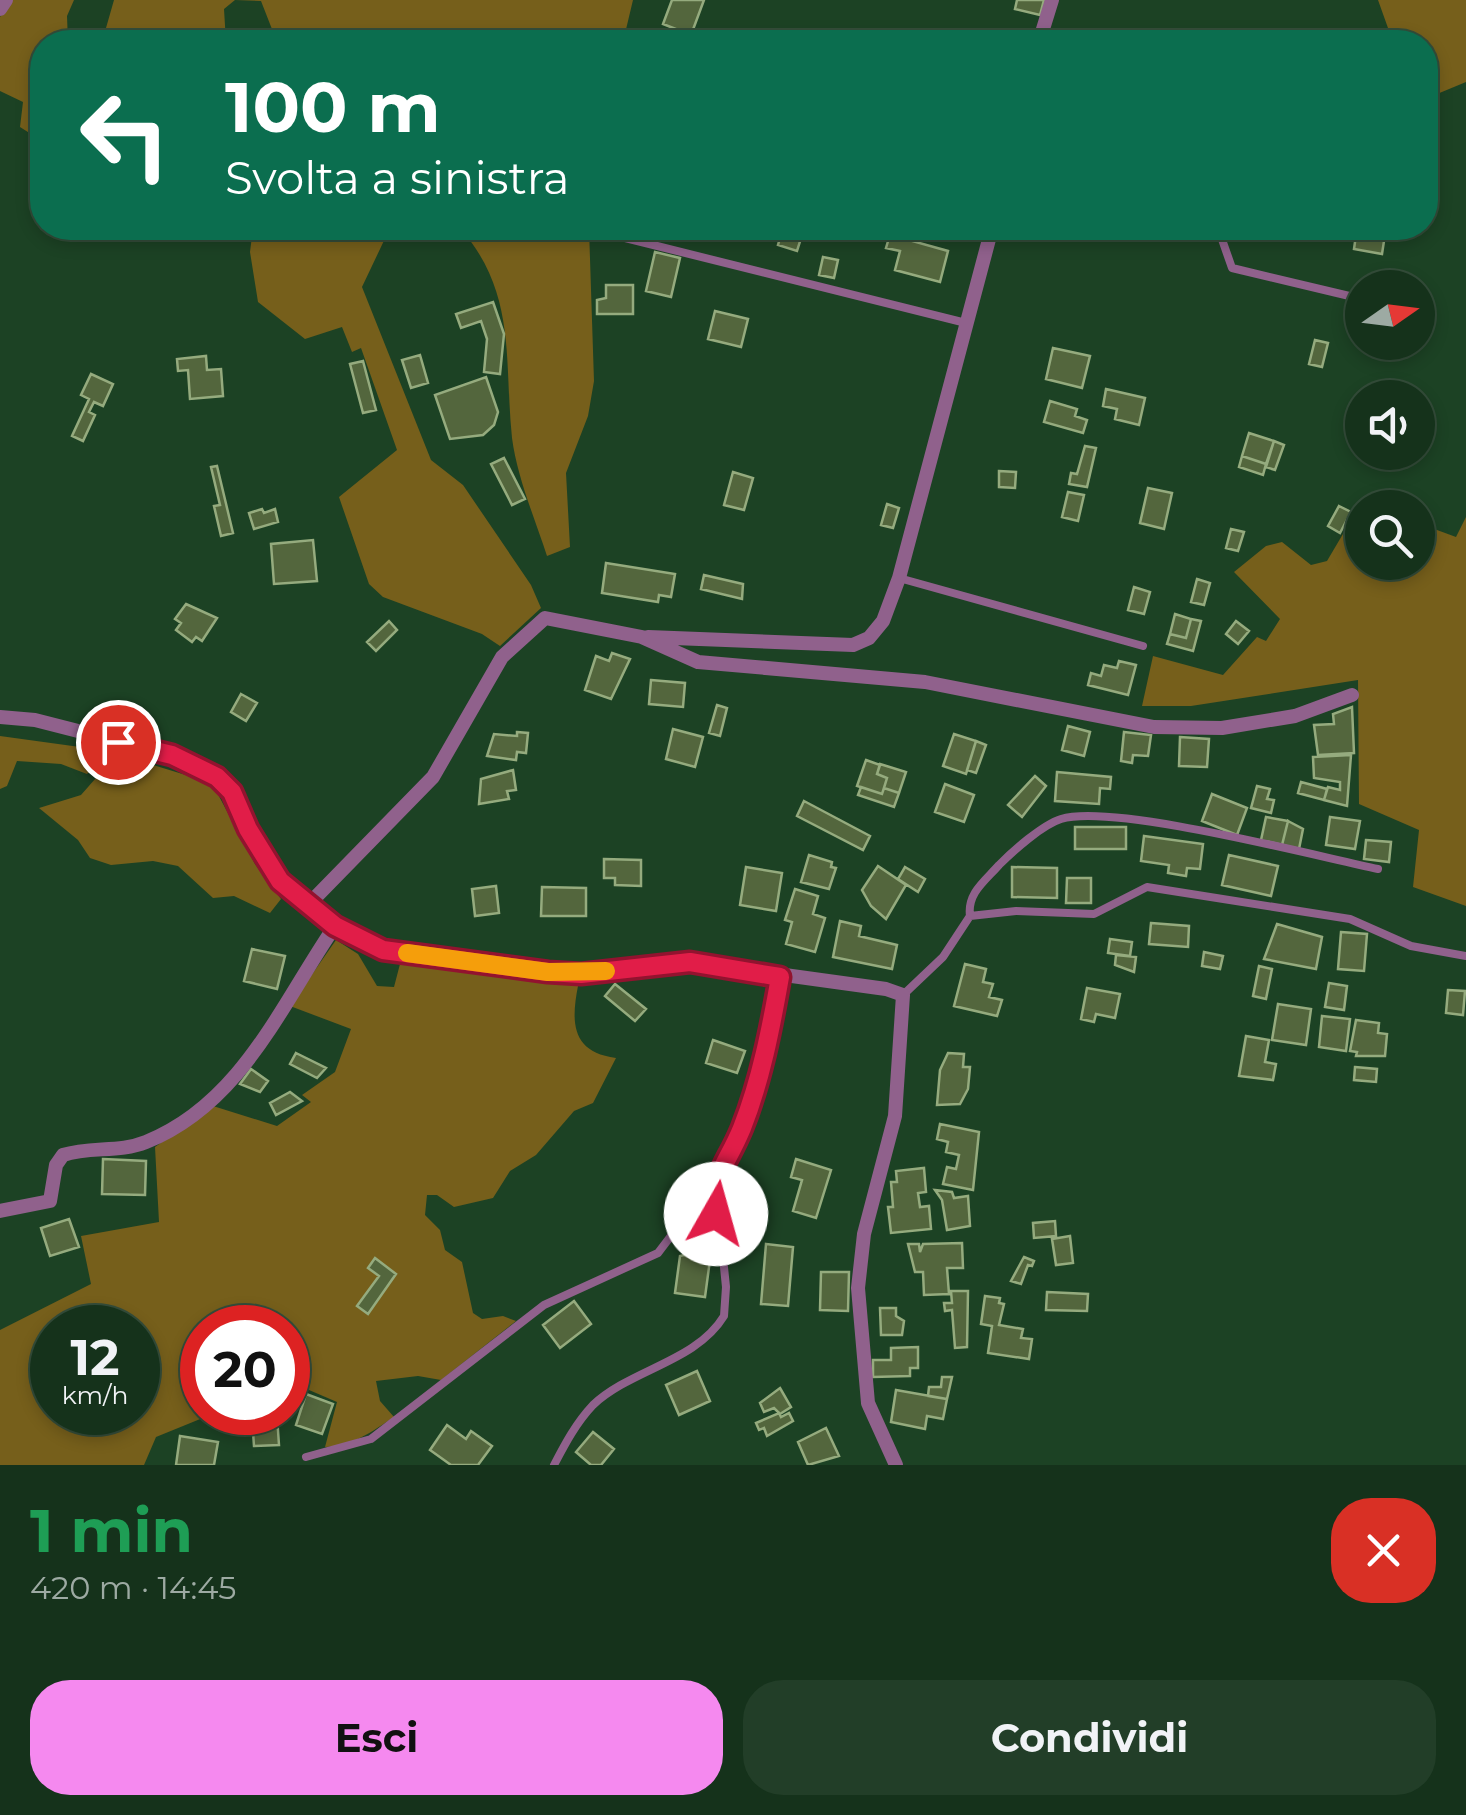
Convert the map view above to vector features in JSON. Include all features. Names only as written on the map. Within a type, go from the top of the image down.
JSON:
[{"type":"street","points":[[0,9],[6,0]]},
{"type":"street","points":[[1043,30],[1052,0]]},
{"type":"street","points":[[308,904],[433,777],[502,656],[545,618],[642,637],[864,643],[882,621],[899,578],[989,240]]},
{"type":"street","points":[[642,637],[698,662],[926,682],[1154,727],[1222,728],[1277,719],[1352,695]]},
{"type":"street","points":[[0,716],[35,720],[200,766],[232,792],[248,829],[280,881],[335,926],[383,950],[581,974],[690,962],[886,989],[903,995],[896,1106],[859,1260],[858,1288],[868,1403],[896,1465]]},
{"type":"street","points":[[0,1211],[50,1202],[56,1166],[63,1155],[145,1143],[190,1118],[261,1047],[335,926]]},
{"type":"lane","points":[[634,240],[966,323]]},
{"type":"lane","points":[[1222,240],[1232,268],[1345,296]]},
{"type":"lane","points":[[899,578],[1143,646]]},
{"type":"lane","points":[[903,995],[943,956],[970,916],[971,896],[979,887],[1006,858],[1060,819],[1116,817],[1378,870]]},
{"type":"lane","points":[[970,916],[1016,911],[1094,914],[1147,887],[1350,919],[1412,946],[1466,956]]},
{"type":"lane","points":[[306,1457],[371,1439],[544,1305],[648,1261],[715,1178],[741,1129],[769,1040],[780,977]]},
{"type":"lane","points":[[554,1465],[574,1427],[596,1403],[688,1350],[724,1316],[726,1287],[715,1178]]},
{"type":"shaded area","points":[[11,0],[74,0],[67,16],[68,30],[30,30],[30,133],[20,127],[23,102],[0,91],[0,17]]},
{"type":"shaded area","points":[[114,0],[235,0],[224,9],[225,30],[105,30]]},
{"type":"shaded area","points":[[235,0],[633,0],[626,30],[272,30],[261,1]]},
{"type":"shaded area","points":[[1378,0],[1466,0],[1466,82],[1438,94],[1438,30],[1389,30]]},
{"type":"shaded area","points":[[252,240],[384,240],[362,287],[431,460],[463,485],[531,585],[541,608],[500,646],[482,634],[383,597],[369,584],[339,497],[397,450],[361,348],[352,352],[342,327],[305,339],[258,302]]},
{"type":"shaded area","points":[[469,240],[589,240],[594,381],[588,416],[566,473],[570,547],[547,556],[514,453],[499,302]]},
{"type":"shaded area","points":[[1466,517],[1466,906],[1413,887],[1419,830],[1359,804],[1358,680],[1191,706],[1142,706],[1153,656],[1223,675],[1257,637],[1266,641],[1280,619],[1234,572],[1266,546],[1282,542],[1311,565],[1327,561],[1345,530],[1345,580],[1435,580],[1435,529],[1456,537]]},
{"type":"shaded area","points":[[0,736],[109,751],[87,774],[61,764],[17,761],[7,786],[0,789]]},
{"type":"shaded area","points":[[117,754],[212,783],[255,864],[281,899],[270,913],[234,896],[213,898],[178,866],[153,861],[111,865],[90,858],[78,840],[39,808],[81,795]]},
{"type":"shaded area","points":[[336,940],[358,954],[377,986],[394,987],[400,964],[578,986],[575,1023],[582,1042],[601,1055],[616,1058],[593,1103],[574,1111],[536,1155],[510,1171],[493,1198],[454,1207],[437,1195],[427,1195],[425,1215],[440,1230],[445,1250],[462,1262],[473,1313],[482,1319],[503,1316],[516,1321],[441,1380],[418,1376],[376,1381],[380,1401],[394,1417],[353,1441],[325,1447],[337,1402],[310,1390],[310,1305],[180,1305],[180,1427],[156,1437],[144,1465],[0,1465],[0,1330],[30,1315],[30,1435],[160,1435],[160,1305],[49,1305],[91,1284],[81,1236],[159,1222],[155,1147],[213,1106],[277,1126],[311,1102],[302,1095],[335,1072],[351,1029],[290,1006]]},
{"type":"building","points":[[672,0],[704,0],[693,30],[663,24]]},
{"type":"building","points":[[1017,0],[1044,0],[1040,15],[1015,9]]},
{"type":"building","points":[[779,240],[800,240],[797,251],[778,245]]},
{"type":"building","points":[[888,240],[912,240],[948,251],[940,282],[895,270],[900,251],[886,248]]},
{"type":"building","points":[[1355,240],[1384,240],[1382,254],[1354,249]]},
{"type":"building","points":[[655,252],[680,258],[671,297],[646,291]]},
{"type":"building","points":[[823,257],[838,260],[834,278],[819,275]]},
{"type":"building","points":[[606,285],[633,285],[633,314],[597,314],[597,300],[606,298]]},
{"type":"building","points":[[493,302],[504,334],[500,374],[484,372],[487,339],[481,321],[461,328],[456,314]]},
{"type":"building","points":[[715,311],[748,319],[741,347],[708,339]]},
{"type":"building","points":[[1315,340],[1328,343],[1322,367],[1309,364]]},
{"type":"building","points":[[1053,348],[1090,356],[1082,388],[1046,379]]},
{"type":"building","points":[[420,355],[428,383],[411,388],[402,360]]},
{"type":"building","points":[[206,356],[207,370],[221,369],[223,396],[190,399],[188,370],[178,371],[177,359]]},
{"type":"building","points":[[363,361],[376,410],[363,413],[350,364]]},
{"type":"building","points":[[91,374],[113,384],[103,406],[94,402],[89,412],[95,415],[83,441],[72,436],[89,399],[81,395]]},
{"type":"building","points":[[486,377],[498,412],[494,425],[483,435],[450,439],[435,395]]},
{"type":"building","points":[[1106,389],[1145,398],[1139,425],[1115,419],[1117,409],[1103,406]]},
{"type":"building","points":[[1050,401],[1077,409],[1075,416],[1087,420],[1083,433],[1044,422]]},
{"type":"building","points":[[1249,433],[1274,441],[1266,464],[1242,456]]},
{"type":"building","points":[[1274,441],[1284,445],[1275,470],[1266,467]]},
{"type":"building","points":[[1085,446],[1096,448],[1087,487],[1069,484],[1071,473],[1077,474]]},
{"type":"building","points":[[1242,456],[1266,464],[1263,475],[1239,467]]},
{"type":"building","points":[[504,458],[525,499],[512,505],[491,464]]},
{"type":"building","points":[[217,466],[233,533],[221,536],[214,506],[220,505],[211,467]]},
{"type":"building","points":[[999,471],[1016,472],[1015,488],[999,487]]},
{"type":"building","points":[[733,472],[753,478],[744,510],[724,505]]},
{"type":"building","points":[[1148,488],[1172,493],[1164,529],[1140,523]]},
{"type":"building","points":[[1068,492],[1084,495],[1078,521],[1062,517]]},
{"type":"building","points":[[887,504],[899,508],[893,528],[881,525]]},
{"type":"building","points":[[1339,506],[1345,509],[1340,533],[1328,526]]},
{"type":"building","points":[[262,509],[264,513],[275,509],[278,522],[254,529],[249,513]]},
{"type":"building","points":[[1231,529],[1244,532],[1238,551],[1226,548]]},
{"type":"building","points":[[313,540],[317,581],[274,584],[271,544]]},
{"type":"building","points":[[606,563],[675,574],[671,597],[659,595],[658,602],[602,593]]},
{"type":"building","points":[[704,575],[743,584],[742,599],[701,589]]},
{"type":"building","points":[[1197,579],[1210,583],[1204,605],[1191,602]]},
{"type":"building","points":[[1134,587],[1150,592],[1144,614],[1128,610]]},
{"type":"building","points":[[186,604],[217,618],[202,641],[196,637],[192,642],[176,630],[181,623],[175,619]]},
{"type":"building","points":[[1175,614],[1191,619],[1186,638],[1170,634]]},
{"type":"building","points":[[1191,619],[1201,621],[1193,651],[1167,644],[1170,634],[1186,638]]},
{"type":"building","points":[[389,621],[397,630],[376,651],[367,642]]},
{"type":"building","points":[[1236,621],[1249,631],[1238,644],[1226,634]]},
{"type":"building","points":[[612,653],[630,659],[611,699],[585,690],[596,656],[609,661]]},
{"type":"building","points":[[1119,661],[1136,665],[1128,695],[1088,685],[1091,673],[1101,676],[1104,665],[1117,668]]},
{"type":"building","points":[[651,680],[685,683],[683,707],[649,704]]},
{"type":"building","points":[[241,694],[257,703],[246,721],[231,712]]},
{"type":"building","points":[[717,705],[727,708],[720,736],[709,733]]},
{"type":"building","points":[[1352,707],[1354,753],[1318,755],[1314,725],[1334,724],[1333,714]]},
{"type":"building","points":[[1068,726],[1090,732],[1084,756],[1062,750]]},
{"type":"building","points":[[673,729],[703,737],[695,767],[666,759]]},
{"type":"building","points":[[517,732],[528,733],[526,753],[517,752],[516,760],[487,756],[494,734],[517,736]]},
{"type":"building","points":[[1124,732],[1151,735],[1148,756],[1133,755],[1132,763],[1121,761]]},
{"type":"building","points":[[954,734],[976,741],[966,774],[943,766]]},
{"type":"building","points":[[1180,737],[1209,739],[1207,767],[1179,766]]},
{"type":"building","points":[[976,741],[986,745],[976,773],[967,770]]},
{"type":"building","points":[[1351,755],[1347,806],[1324,800],[1328,787],[1340,790],[1340,782],[1314,778],[1313,757]]},
{"type":"building","points":[[866,760],[880,765],[877,774],[887,778],[882,794],[857,786]]},
{"type":"building","points":[[880,764],[906,772],[899,793],[884,788],[887,778],[877,774]]},
{"type":"building","points":[[513,770],[516,790],[507,791],[509,799],[479,804],[481,779]]},
{"type":"building","points":[[1057,772],[1111,777],[1110,789],[1100,788],[1099,804],[1055,801]]},
{"type":"building","points":[[1035,776],[1046,786],[1022,817],[1008,805]]},
{"type":"building","points":[[1301,782],[1327,789],[1324,800],[1298,793]]},
{"type":"building","points":[[945,784],[974,795],[964,822],[935,812]]},
{"type":"building","points":[[1257,786],[1270,789],[1267,799],[1274,800],[1271,813],[1251,808]]},
{"type":"building","points":[[861,787],[882,794],[884,788],[899,793],[894,807],[858,795]]},
{"type":"building","points":[[1212,794],[1247,808],[1237,835],[1202,821]]},
{"type":"building","points":[[804,801],[870,836],[863,850],[797,816]]},
{"type":"building","points":[[1266,817],[1288,821],[1282,845],[1261,840]]},
{"type":"building","points":[[1330,817],[1360,821],[1355,849],[1326,845]]},
{"type":"building","points":[[1288,821],[1303,829],[1299,849],[1282,845]]},
{"type":"building","points":[[1075,827],[1126,827],[1126,849],[1075,849]]},
{"type":"building","points":[[1144,836],[1203,844],[1200,869],[1187,868],[1186,876],[1168,873],[1169,865],[1141,861]]},
{"type":"building","points":[[1366,840],[1391,842],[1389,862],[1364,859]]},
{"type":"building","points":[[809,855],[832,862],[831,867],[836,868],[829,889],[801,882]]},
{"type":"building","points":[[1229,855],[1278,866],[1271,896],[1222,885]]},
{"type":"building","points":[[604,859],[641,860],[641,886],[615,885],[615,878],[604,878]]},
{"type":"building","points":[[878,866],[906,885],[886,919],[871,906],[862,890]]},
{"type":"building","points":[[746,867],[782,873],[776,911],[740,905]]},
{"type":"building","points":[[905,867],[925,879],[918,892],[898,879]]},
{"type":"building","points":[[1012,867],[1057,868],[1057,898],[1012,897]]},
{"type":"building","points":[[1067,878],[1091,878],[1091,903],[1066,903]]},
{"type":"building","points":[[496,886],[499,913],[475,916],[472,889]]},
{"type":"building","points":[[542,887],[586,888],[586,916],[541,916]]},
{"type":"building","points":[[795,889],[818,896],[813,914],[825,918],[815,952],[786,944],[792,922],[785,920]]},
{"type":"building","points":[[840,921],[861,926],[859,936],[897,945],[892,969],[833,957]]},
{"type":"building","points":[[1151,923],[1189,926],[1188,947],[1149,944]]},
{"type":"building","points":[[1277,924],[1322,937],[1316,969],[1264,959]]},
{"type":"building","points":[[1341,932],[1367,934],[1364,971],[1338,969]]},
{"type":"building","points":[[1110,939],[1132,942],[1130,956],[1108,953]]},
{"type":"building","points":[[252,949],[285,956],[277,989],[244,981]]},
{"type":"building","points":[[1204,952],[1223,956],[1220,969],[1202,966]]},
{"type":"building","points":[[1116,955],[1136,957],[1134,972],[1115,965]]},
{"type":"building","points":[[965,964],[986,969],[983,982],[993,984],[989,997],[1002,1000],[997,1016],[954,1006]]},
{"type":"building","points":[[1259,966],[1272,969],[1266,999],[1253,996]]},
{"type":"building","points":[[1329,983],[1347,986],[1344,1010],[1325,1007]]},
{"type":"building","points":[[615,984],[646,1009],[635,1021],[605,996]]},
{"type":"building","points":[[1087,988],[1120,994],[1115,1018],[1096,1014],[1094,1022],[1081,1019]]},
{"type":"building","points":[[1448,990],[1465,991],[1463,1015],[1446,1013]]},
{"type":"building","points":[[1278,1004],[1311,1009],[1306,1045],[1272,1040]]},
{"type":"building","points":[[1322,1016],[1350,1019],[1346,1051],[1319,1047]]},
{"type":"building","points":[[1356,1020],[1379,1023],[1378,1033],[1387,1034],[1385,1056],[1356,1056],[1357,1052],[1350,1051]]},
{"type":"building","points":[[1246,1036],[1269,1040],[1265,1062],[1276,1064],[1273,1080],[1239,1076]]},
{"type":"building","points":[[713,1040],[745,1051],[737,1073],[706,1063]]},
{"type":"building","points":[[296,1053],[326,1068],[317,1078],[290,1064]]},
{"type":"building","points":[[948,1053],[964,1054],[963,1067],[970,1067],[968,1089],[960,1104],[937,1105],[940,1070]]},
{"type":"building","points":[[1355,1067],[1377,1069],[1376,1082],[1354,1080]]},
{"type":"building","points":[[251,1069],[268,1081],[260,1092],[240,1084]]},
{"type":"building","points":[[290,1092],[302,1101],[276,1115],[270,1103]]},
{"type":"building","points":[[940,1124],[979,1132],[973,1190],[943,1184],[947,1167],[956,1169],[959,1155],[946,1152],[948,1142],[937,1139]]},
{"type":"building","points":[[103,1159],[146,1161],[145,1195],[102,1194]]},
{"type":"building","points":[[796,1159],[831,1170],[816,1218],[793,1211],[802,1180],[791,1177]]},
{"type":"building","points":[[924,1168],[926,1192],[918,1193],[920,1207],[929,1206],[931,1229],[891,1233],[888,1207],[893,1207],[891,1182],[897,1182],[896,1171]]},
{"type":"building","points":[[935,1190],[952,1192],[954,1198],[968,1196],[970,1226],[947,1230],[942,1200]]},
{"type":"building","points":[[69,1219],[79,1247],[50,1256],[41,1228]]},
{"type":"building","points":[[1055,1221],[1056,1236],[1034,1238],[1033,1223]]},
{"type":"building","points":[[1070,1236],[1073,1263],[1056,1265],[1052,1239]]},
{"type":"building","points":[[691,1243],[712,1245],[705,1297],[675,1293],[680,1256],[689,1254]]},
{"type":"building","points":[[962,1243],[963,1268],[947,1268],[949,1294],[924,1295],[923,1272],[915,1272],[908,1244],[919,1244],[920,1252],[923,1244]]},
{"type":"building","points":[[766,1244],[793,1247],[788,1306],[761,1304]]},
{"type":"building","points":[[1024,1257],[1034,1261],[1032,1266],[1028,1265],[1021,1284],[1011,1281]]},
{"type":"building","points":[[375,1258],[396,1274],[368,1314],[357,1306],[379,1276],[368,1268]]},
{"type":"building","points":[[821,1272],[849,1272],[848,1311],[820,1310]]},
{"type":"building","points":[[951,1291],[968,1291],[967,1347],[955,1348],[952,1310],[945,1311],[944,1303],[952,1303]]},
{"type":"building","points":[[1047,1292],[1088,1294],[1087,1311],[1046,1310]]},
{"type":"building","points":[[985,1296],[1000,1298],[999,1303],[1004,1304],[999,1325],[1023,1329],[1021,1338],[1032,1339],[1029,1359],[988,1353],[992,1326],[981,1324]]},
{"type":"building","points":[[574,1301],[591,1324],[560,1348],[543,1325]]},
{"type":"building","points":[[880,1308],[896,1308],[896,1316],[904,1321],[902,1335],[881,1335]]},
{"type":"building","points":[[918,1347],[918,1368],[910,1368],[910,1376],[873,1377],[873,1360],[891,1360],[891,1348]]},
{"type":"building","points":[[697,1371],[710,1401],[679,1415],[666,1385]]},
{"type":"building","points":[[942,1377],[952,1377],[947,1399],[928,1396],[929,1387],[941,1387]]},
{"type":"building","points":[[780,1388],[791,1407],[780,1414],[774,1408],[764,1412],[760,1403]]},
{"type":"building","points":[[896,1390],[947,1399],[943,1419],[927,1416],[925,1429],[891,1422]]},
{"type":"building","points":[[310,1395],[333,1404],[322,1434],[310,1430]]},
{"type":"building","points":[[779,1413],[781,1417],[789,1413],[793,1421],[767,1436],[764,1428],[759,1430],[756,1423]]},
{"type":"building","points":[[447,1425],[466,1439],[471,1431],[492,1446],[478,1465],[451,1465],[430,1450]]},
{"type":"building","points":[[826,1428],[839,1456],[808,1465],[798,1442]]},
{"type":"building","points":[[593,1432],[614,1449],[601,1465],[591,1465],[576,1452]]},
{"type":"building","points":[[253,1435],[278,1435],[279,1445],[254,1446]]},
{"type":"building","points":[[180,1436],[218,1442],[214,1465],[176,1465]]},
{"type":"slow traffic","points":[[407,953],[548,972],[606,971]]},
{"type":"route","points":[[118,742],[172,755],[217,777],[232,792],[248,829],[280,881],[335,926],[383,950],[548,972],[581,974],[690,962],[780,977],[769,1040],[741,1129],[715,1178],[716,1214]]}]
